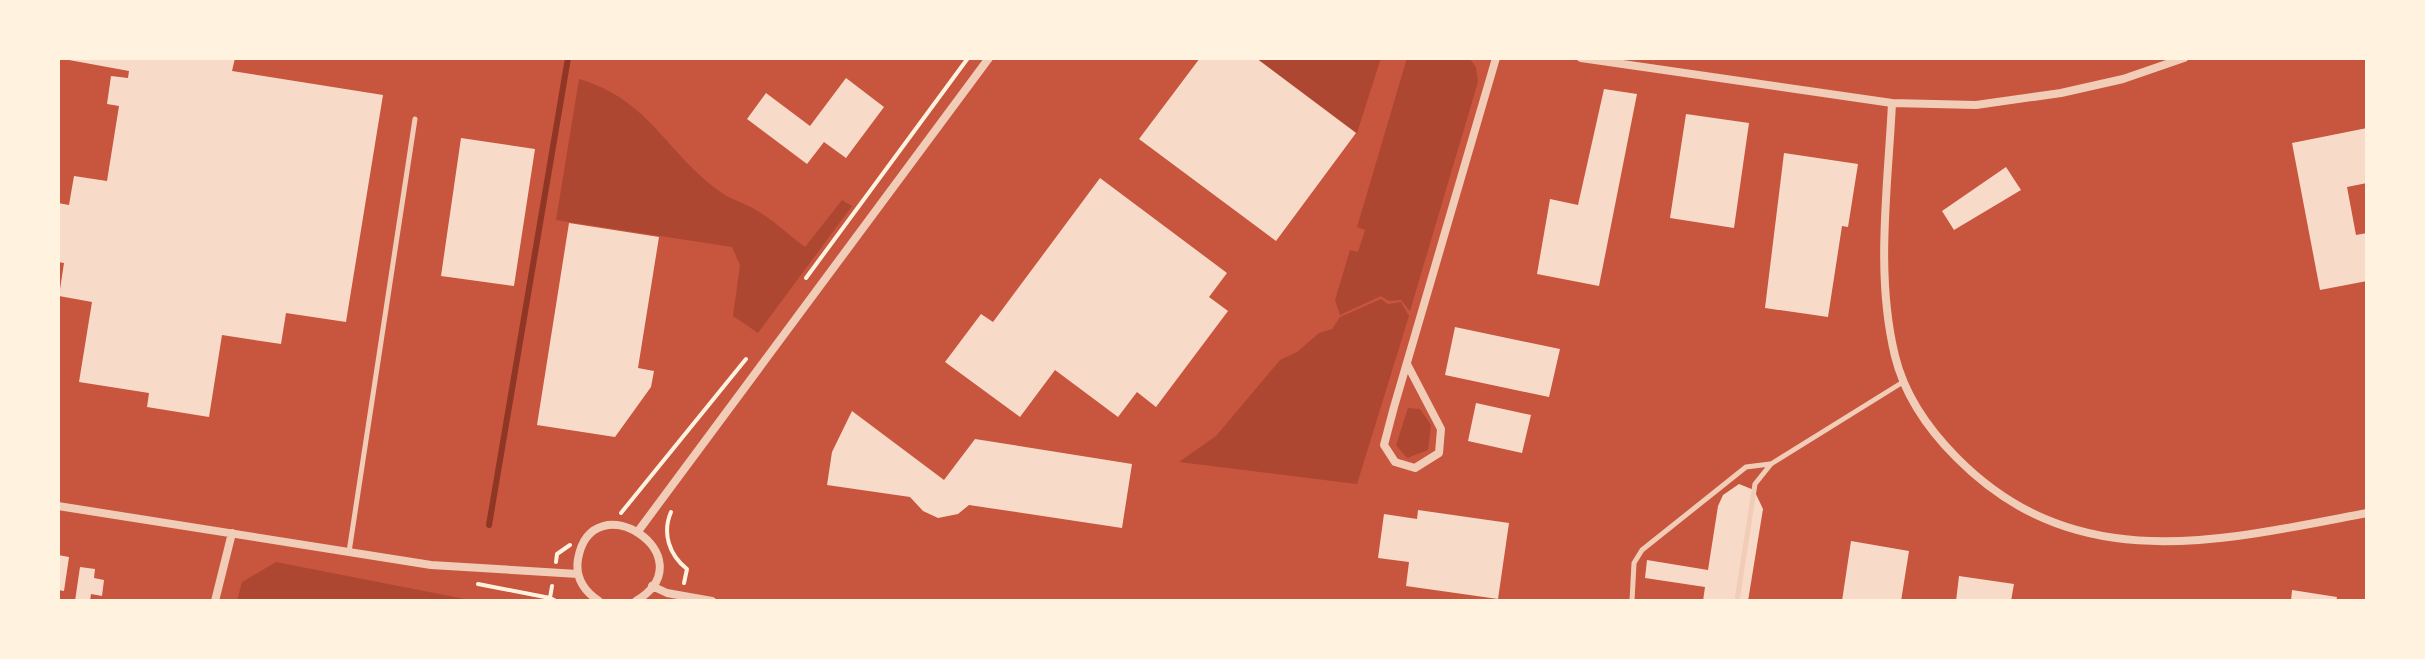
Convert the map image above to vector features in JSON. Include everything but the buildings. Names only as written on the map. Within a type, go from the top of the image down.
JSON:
[{"type":"street","points":[[639,530],[989,58]]},
{"type":"street","points":[[1407,364],[1441,429],[1439,453],[1415,468],[1395,462],[1384,445],[1407,364],[1496,58]]},
{"type":"street","points":[[1581,58],[1892,103],[1976,105],[2061,93],[2123,79],[2184,58]]},
{"type":"street","points":[[1892,103],[1883,282],[1895,357],[1928,429],[1985,486],[2055,526],[2143,544],[2253,535],[2367,513]]},
{"type":"street","points":[[58,506],[431,565],[578,574]]},
{"type":"street","points":[[599,601],[586,590],[578,574],[580,552],[593,534],[613,525],[639,530],[650,540],[658,557],[652,586],[636,601]]},
{"type":"street","points":[[215,601],[232,533]]},
{"type":"street","points":[[652,586],[712,601]]},
{"type":"lane","points":[[349,552],[415,119]]},
{"type":"lane","points":[[1737,601],[1755,484],[1771,464],[1904,381]]},
{"type":"lane","points":[[1632,601],[1634,563],[1642,550],[1746,467],[1771,464]]},
{"type":"path","points":[[804,281],[968,58]]},
{"type":"path","points":[[634,500],[748,356]]},
{"type":"path","points":[[668,520],[670,548],[687,569],[681,595]]},
{"type":"shaded area","points":[[1256,58],[1381,58],[1357,133]]},
{"type":"shaded area","points":[[1407,58],[1469,58],[1476,67],[1478,82],[1410,311],[1401,300],[1389,301],[1381,296],[1340,315],[1335,300],[1350,250],[1358,252],[1365,230],[1357,227]]},
{"type":"shaded area","points":[[579,79],[604,88],[624,100],[703,178],[726,195],[762,214],[805,247],[842,200],[852,206],[758,333],[733,316],[740,265],[732,247],[556,220]]},
{"type":"shaded area","points":[[1381,299],[1388,304],[1401,302],[1409,316],[1357,484],[1179,462],[1216,436],[1280,360],[1297,352],[1319,333],[1332,329],[1340,317]]},
{"type":"shaded area","points":[[1408,408],[1420,409],[1431,425],[1428,450],[1407,458],[1396,445]]},
{"type":"shaded area","points":[[276,562],[475,601],[237,601],[242,582]]},
{"type":"waterway","points":[[489,525],[568,58]]}]
